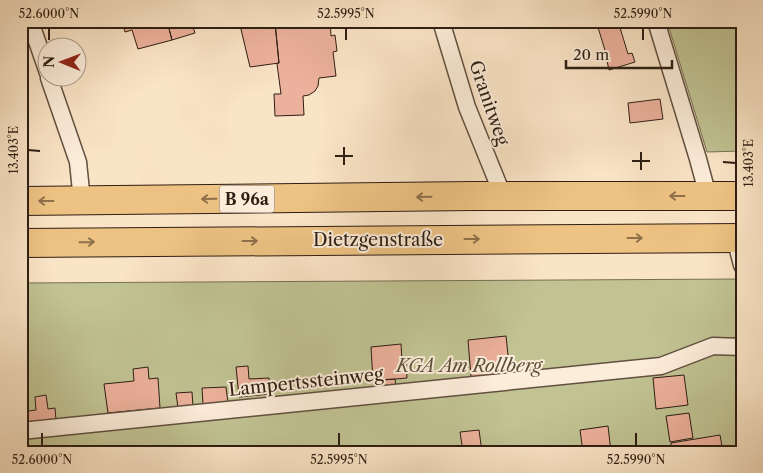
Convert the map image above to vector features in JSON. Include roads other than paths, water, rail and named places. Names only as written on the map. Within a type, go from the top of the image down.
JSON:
[{"type":"main road","name":"B 96a","points":[[21,201],[503,196],[725,196]]},
{"type":"main road","points":[[725,196],[738,238]]},
{"type":"main road","name":"Dietzgenstraße","points":[[21,243],[738,238]]},
{"type":"lane","points":[[30,21],[38,44]]},
{"type":"lane","name":"Granitweg","points":[[441,21],[467,107],[503,196]]},
{"type":"lane","points":[[656,21],[698,159],[725,196]]},
{"type":"lane","points":[[52,88],[78,162],[82,201]]},
{"type":"lane","points":[[738,238],[742,265]]},
{"type":"lane","name":"Lampertssteinweg","points":[[21,431],[661,366],[713,346],[742,347]]},
{"type":"park label","name":"KGA Am Rollberg","points":[[469,366]]}]
